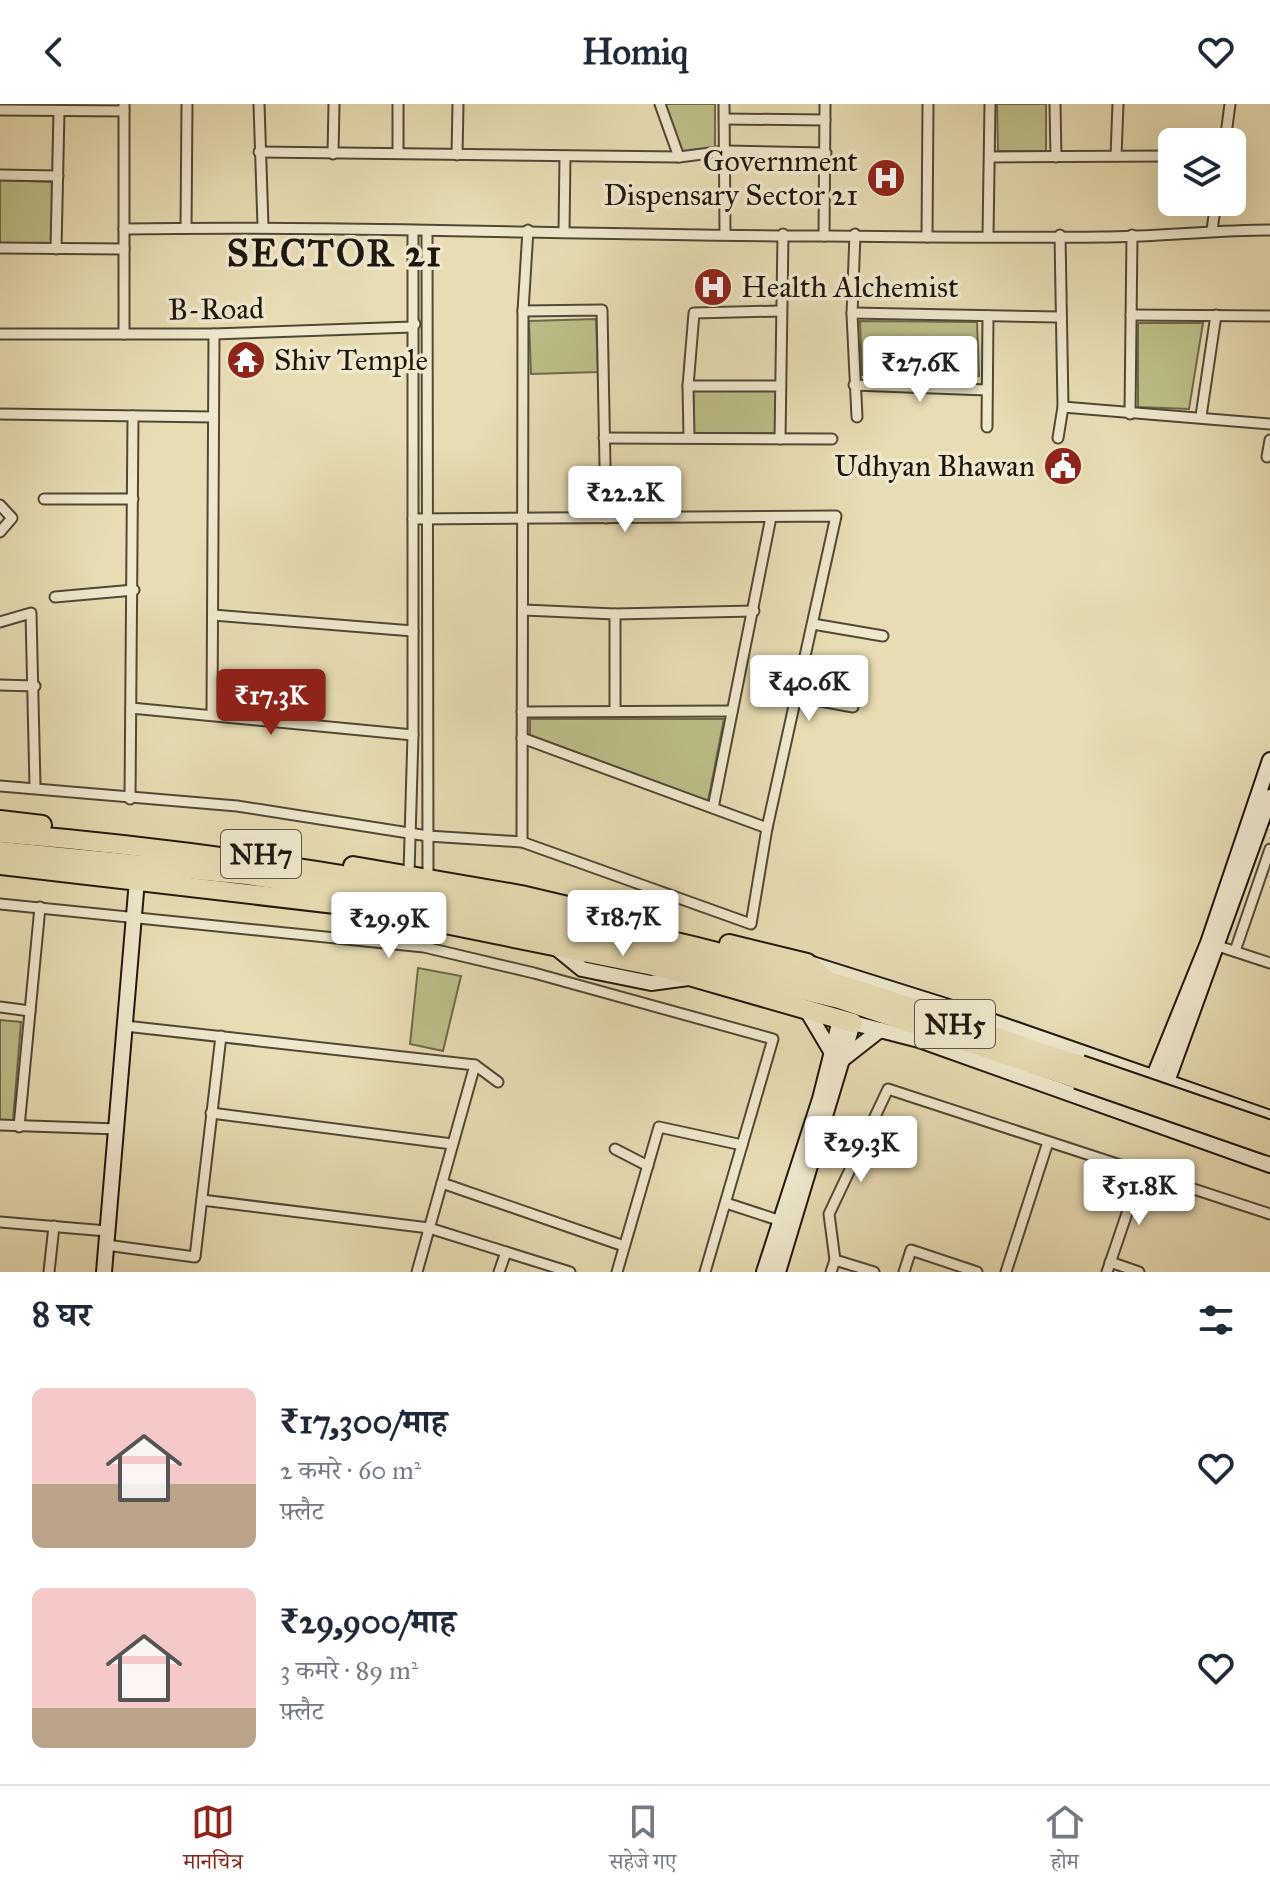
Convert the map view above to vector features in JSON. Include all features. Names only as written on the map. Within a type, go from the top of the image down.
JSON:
[{"type":"highway","name":"NH7","points":[[0,820],[137,880],[361,907],[556,940]]},
{"type":"highway","name":"NH5","points":[[0,833],[72,850],[370,894],[689,971],[839,999],[1270,1130]]},
{"type":"highway","name":"NH7","points":[[0,865],[72,850],[409,873],[521,895],[807,963],[829,981]]},
{"type":"highway","name":"NH5","points":[[0,851],[72,850],[366,879],[641,934],[829,981],[1030,1042],[1079,1072],[1270,1146]]},
{"type":"highway","points":[[689,971],[846,1022]]},
{"type":"street","points":[[186,228],[187,104]]},
{"type":"street","points":[[259,104],[263,226]]},
{"type":"street","points":[[333,154],[334,104]]},
{"type":"street","points":[[398,104],[398,153]]},
{"type":"street","points":[[457,155],[458,104]]},
{"type":"street","points":[[660,104],[679,157]]},
{"type":"street","points":[[724,104],[725,233]]},
{"type":"street","points":[[824,236],[825,104]]},
{"type":"street","points":[[927,237],[928,104]]},
{"type":"street","points":[[988,235],[990,104]]},
{"type":"street","points":[[1055,104],[1056,157]]},
{"type":"street","points":[[1116,156],[1118,104]]},
{"type":"street","points":[[1227,128],[1230,104]]},
{"type":"street","points":[[0,110],[59,111],[124,107],[124,334]]},
{"type":"street","points":[[56,249],[59,111]]},
{"type":"street","points":[[725,119],[825,120]]},
{"type":"street","points":[[259,152],[679,157],[726,151],[826,153]]},
{"type":"street","points":[[564,232],[565,156]]},
{"type":"street","points":[[990,157],[1158,156]]},
{"type":"street","points":[[0,175],[58,176]]},
{"type":"street","points":[[1212,230],[1214,216]]},
{"type":"street","points":[[124,229],[263,226],[413,232],[528,230],[927,237],[1270,230]]},
{"type":"street","points":[[522,842],[523,311],[528,230]]},
{"type":"street","points":[[409,873],[413,737],[413,232]]},
{"type":"street","points":[[427,232],[428,877]]},
{"type":"street","points":[[780,439],[783,234]]},
{"type":"street","points":[[855,234],[852,313],[857,417]]},
{"type":"street","points":[[1058,438],[1063,407],[1059,317],[1060,235]]},
{"type":"street","points":[[1130,414],[1132,235]]},
{"type":"street","points":[[0,248],[124,249]]},
{"type":"street","points":[[523,311],[602,310],[606,518]]},
{"type":"street","points":[[689,437],[688,386],[694,313],[780,311]]},
{"type":"street","points":[[852,313],[1059,317]]},
{"type":"street","points":[[412,327],[427,314]]},
{"type":"street","points":[[1131,315],[1270,316]]},
{"type":"street","points":[[1201,416],[1216,315]]},
{"type":"street","points":[[987,427],[988,316]]},
{"type":"street","name":"B-Road","points":[[0,334],[214,334],[412,327]]},
{"type":"street","points":[[212,714],[214,334]]},
{"type":"street","points":[[854,385],[987,390]]},
{"type":"street","points":[[688,386],[780,386]]},
{"type":"street","points":[[1063,407],[1270,424]]},
{"type":"street","points":[[0,414],[213,417]]},
{"type":"street","points":[[130,799],[133,416]]},
{"type":"street","points":[[604,438],[832,439]]},
{"type":"street","points":[[1267,457],[1270,440]]},
{"type":"street","points":[[44,499],[133,499]]},
{"type":"street","points":[[0,505],[12,518],[0,532]]},
{"type":"street","points":[[0,786],[35,786],[130,799],[237,806],[428,836],[522,842],[751,924],[767,828],[799,697],[836,516],[413,519]]},
{"type":"street","points":[[713,808],[771,517]]},
{"type":"street","points":[[55,597],[134,590]]},
{"type":"street","points":[[524,610],[615,614],[754,611]]},
{"type":"street","points":[[0,622],[31,613],[35,786]]},
{"type":"street","points":[[615,614],[615,711]]},
{"type":"street","points":[[213,615],[413,631]]},
{"type":"street","points":[[813,624],[883,636]]},
{"type":"street","points":[[0,685],[35,686]]},
{"type":"street","points":[[799,697],[853,707]]},
{"type":"street","points":[[131,708],[212,714],[428,740]]},
{"type":"street","points":[[522,712],[732,711]]},
{"type":"street","points":[[522,738],[767,828]]},
{"type":"street","points":[[1213,944],[1270,760]]},
{"type":"street","points":[[1144,1122],[1270,797]]},
{"type":"street","points":[[1235,951],[1270,849]]},
{"type":"street","points":[[104,1272],[137,880]]},
{"type":"street","points":[[0,904],[424,947],[534,973],[773,1039],[705,1272]]},
{"type":"street","points":[[19,1127],[40,907]]},
{"type":"street","points":[[556,940],[582,969],[651,983],[689,971]]},
{"type":"street","points":[[1213,944],[1270,963]]},
{"type":"street","points":[[807,963],[1030,1042],[1127,1069],[1270,1118]]},
{"type":"street","points":[[0,1007],[30,1011]]},
{"type":"street","points":[[805,1008],[837,1056]]},
{"type":"street","points":[[764,1272],[786,1222],[846,1022],[919,1040],[1270,1165]]},
{"type":"street","points":[[125,1026],[475,1065],[498,1082]]},
{"type":"street","points":[[837,1056],[880,1030]]},
{"type":"street","points":[[0,1222],[54,1226],[195,1257],[221,1036]]},
{"type":"street","points":[[1127,1069],[1170,1058]]},
{"type":"street","points":[[1170,1058],[1195,1093]]},
{"type":"street","points":[[417,1272],[475,1065]]},
{"type":"street","points":[[831,1272],[835,1260],[829,1214],[888,1089],[1270,1214]]},
{"type":"street","points":[[211,1113],[452,1144]]},
{"type":"street","points":[[0,1125],[118,1129]]},
{"type":"street","points":[[617,1272],[659,1127],[742,1145]]},
{"type":"street","points":[[1006,1272],[1048,1142]]},
{"type":"street","points":[[615,1149],[648,1166]]},
{"type":"street","points":[[1139,1272],[1108,1267],[1141,1172]]},
{"type":"street","points":[[442,1183],[624,1246]]},
{"type":"street","points":[[202,1200],[429,1228],[570,1272]]},
{"type":"street","points":[[726,1203],[786,1222]]},
{"type":"street","points":[[778,1272],[786,1222]]},
{"type":"street","points":[[49,1272],[54,1226]]},
{"type":"street","points":[[904,1272],[911,1250],[977,1272]]},
{"type":"street","points":[[499,1272],[506,1252]]},
{"type":"street","points":[[835,1260],[874,1272]]},
{"type":"green space","points":[[665,104],[715,104],[715,150],[682,151]]},
{"type":"green space","points":[[997,104],[1046,104],[1046,151],[998,151]]},
{"type":"green space","points":[[0,180],[54,182],[53,244],[0,243]]},
{"type":"green space","points":[[596,319],[598,372],[531,374],[529,321]]},
{"type":"green space","points":[[860,321],[977,322],[979,376],[862,375]]},
{"type":"green space","points":[[1138,323],[1203,323],[1189,409],[1138,407]]},
{"type":"green space","points":[[693,390],[776,390],[776,433],[694,433]]},
{"type":"green space","points":[[530,719],[724,719],[708,801],[530,735]]},
{"type":"green space","points":[[418,968],[461,976],[443,1051],[410,1044]]},
{"type":"green space","points":[[0,1020],[21,1022],[13,1121],[0,1120]]},
{"type":"place","name":"Government Dispensary Sector 21","points":[[886,178]]},
{"type":"place","name":"Health Alchemist","points":[[713,287]]},
{"type":"place","name":"Shiv Temple","points":[[246,360]]},
{"type":"place","name":"Udhyan Bhawan","points":[[1063,466]]},
{"type":"district","name":"SECTOR 21","points":[[335,253]]}]
